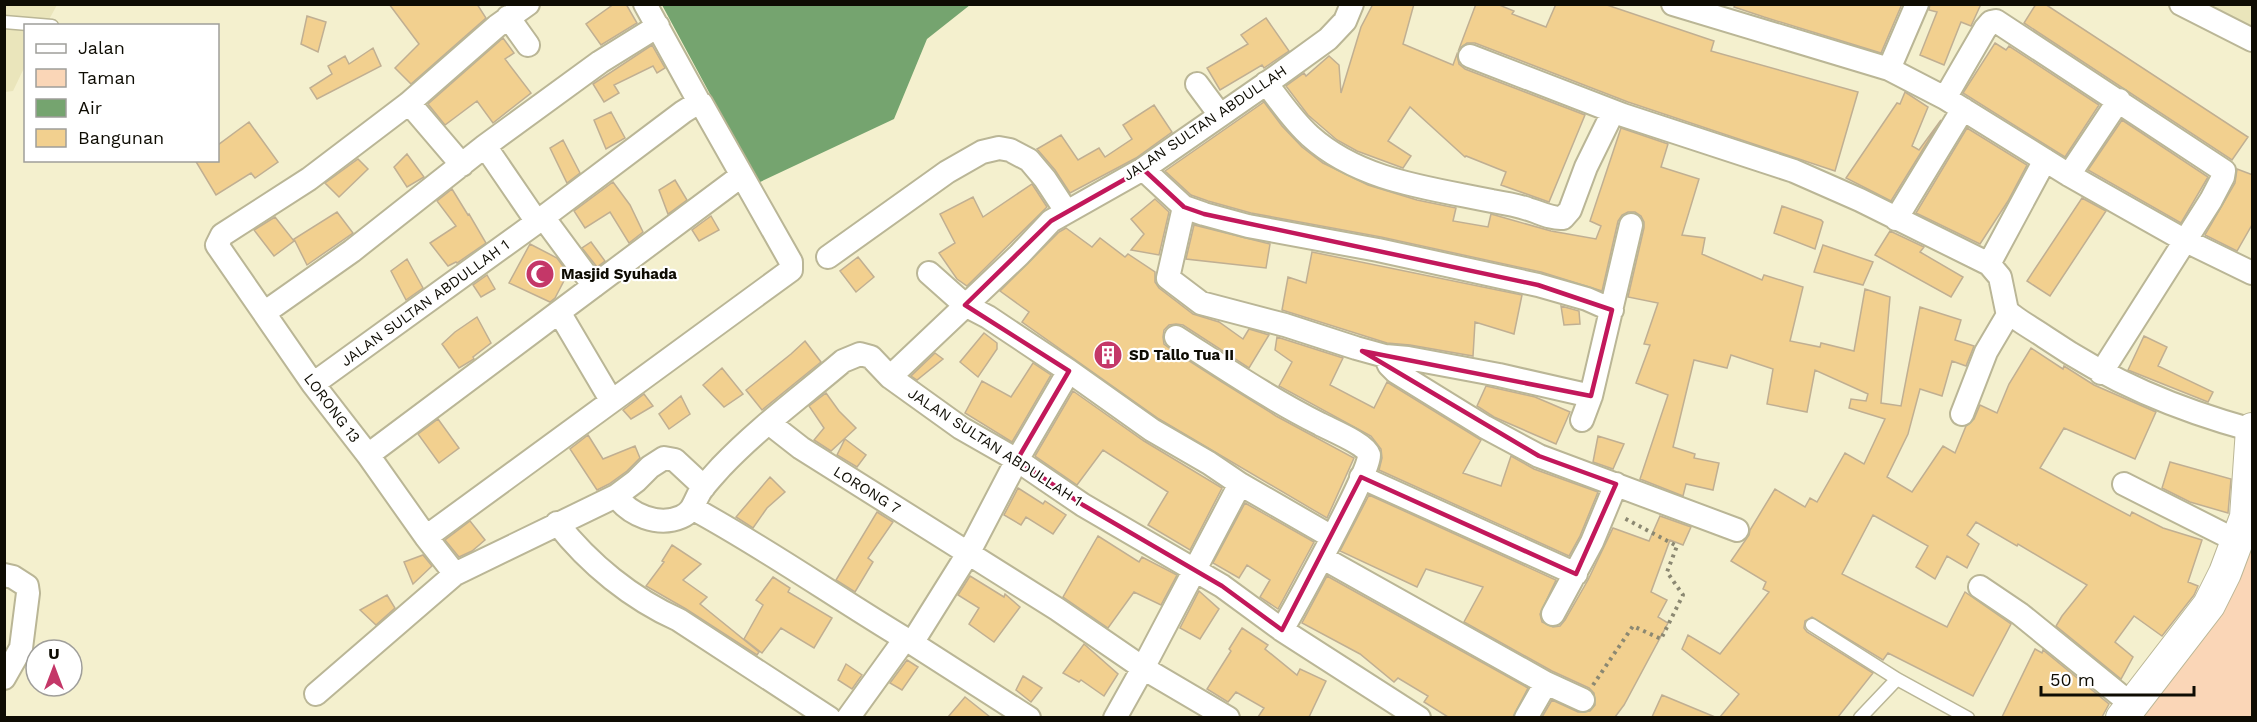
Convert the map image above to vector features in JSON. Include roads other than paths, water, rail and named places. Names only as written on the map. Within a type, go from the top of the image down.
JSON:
[{"type":"street","points":[[462,165],[409,103],[508,17],[528,4]]},
{"type":"street","points":[[426,537],[791,270],[791,262],[645,4]]},
{"type":"street","name":"JALAN SULTAN ABDULLAH","points":[[890,377],[1019,255],[1051,220],[1143,169],[1328,39],[1345,21],[1352,4]]},
{"type":"street","points":[[1889,69],[1917,4]]},
{"type":"street","points":[[2181,4],[2253,40]]},
{"type":"street","points":[[1678,5],[1889,69],[1954,104],[2069,175],[2184,240],[2253,273]]},
{"type":"street","points":[[508,17],[528,45]]},
{"type":"street","points":[[1896,219],[1954,104],[1988,24],[1996,21],[2224,171],[2211,200],[2101,373]]},
{"type":"street","points":[[264,313],[352,251],[485,146],[600,62],[658,26]]},
{"type":"street","points":[[1470,56],[1613,112],[1794,171],[1896,219],[1989,264],[2000,277],[2004,303],[2009,313],[2101,373],[2190,412],[2252,429],[2245,526],[2225,573],[2209,605],[2126,711],[2029,621],[1980,587]]},
{"type":"street","points":[[1266,83],[1308,135],[1323,147],[1355,165],[1385,178],[1526,208],[1557,218],[1563,218],[1570,210],[1586,167],[1613,112]]},
{"type":"street","points":[[1197,84],[1220,115]]},
{"type":"street","points":[[2069,175],[2119,100]]},
{"type":"street","name":"JALAN SULTAN ABDULLAH 1","points":[[313,384],[540,220],[620,157],[699,102]]},
{"type":"street","name":"LORONG 13","points":[[409,103],[309,179],[219,239],[218,249],[313,384],[454,573]]},
{"type":"street","points":[[485,146],[540,220],[594,286]]},
{"type":"street","points":[[828,257],[947,172],[982,152],[999,148],[1010,150],[1029,160],[1066,211]]},
{"type":"street","points":[[1989,264],[2045,160]]},
{"type":"street","points":[[1143,169],[1184,207],[1204,214],[1248,226],[1378,250],[1538,285],[1587,299],[1612,310]]},
{"type":"street","points":[[368,455],[741,176]]},
{"type":"street","points":[[1184,207],[1168,278],[1195,300],[1385,356],[1488,372],[1591,396]]},
{"type":"street","points":[[1582,420],[1591,396],[1631,225]]},
{"type":"street","points":[[929,273],[965,305],[988,317],[1070,371],[1152,430],[1332,537]]},
{"type":"street","points":[[559,312],[611,400]]},
{"type":"street","points":[[1962,414],[1986,352],[2009,313]]},
{"type":"street","points":[[1176,337],[1297,413],[1363,447],[1370,458],[1323,558],[1282,630]]},
{"type":"street","name":"JALAN SULTAN ABDULLAH 1","points":[[692,508],[704,487],[743,444],[843,361],[864,354],[871,357],[890,377],[961,428],[1017,460],[1083,505],[1222,586],[1282,630],[1419,717]]},
{"type":"street","points":[[1385,356],[1389,365],[1396,372],[1530,452],[1737,530]]},
{"type":"street","points":[[848,717],[908,641],[969,552],[1017,460],[1070,371]]},
{"type":"street","name":"LORONG 7","points":[[769,423],[801,448],[969,552],[1143,668],[1228,717]]},
{"type":"street","points":[[316,694],[454,573],[607,499],[636,481],[650,467],[664,458],[675,460],[704,487]]},
{"type":"street","points":[[1361,477],[1576,573]]},
{"type":"street","points":[[1114,717],[1143,668],[1240,484]]},
{"type":"street","points":[[1553,614],[1576,573],[1616,484]]},
{"type":"street","points":[[2124,484],[2245,526]]},
{"type":"street","points":[[607,499],[633,512],[659,520],[682,516],[692,508],[757,544],[1029,717]]},
{"type":"street","points":[[557,523],[585,556],[635,596],[657,611],[680,620],[829,717]]},
{"type":"street","points":[[1323,558],[1546,684],[1583,700]]},
{"type":"street","points":[[4,575],[13,577],[27,586],[28,596],[21,648],[4,678]]},
{"type":"street","points":[[1526,717],[1546,684]]},
{"type":"lane","points":[[4,22],[28,24]]},
{"type":"lane","points":[[1812,625],[1897,679],[1968,717]]},
{"type":"lane","points":[[1860,717],[1897,679]]},
{"type":"water","points":[[662,5],[970,5],[927,39],[894,119],[758,183]]},
{"type":"place","name":"Masjid Syuhada","points":[[540,274]]},
{"type":"place","name":"SD Tallo Tua II","points":[[1108,355]]}]
